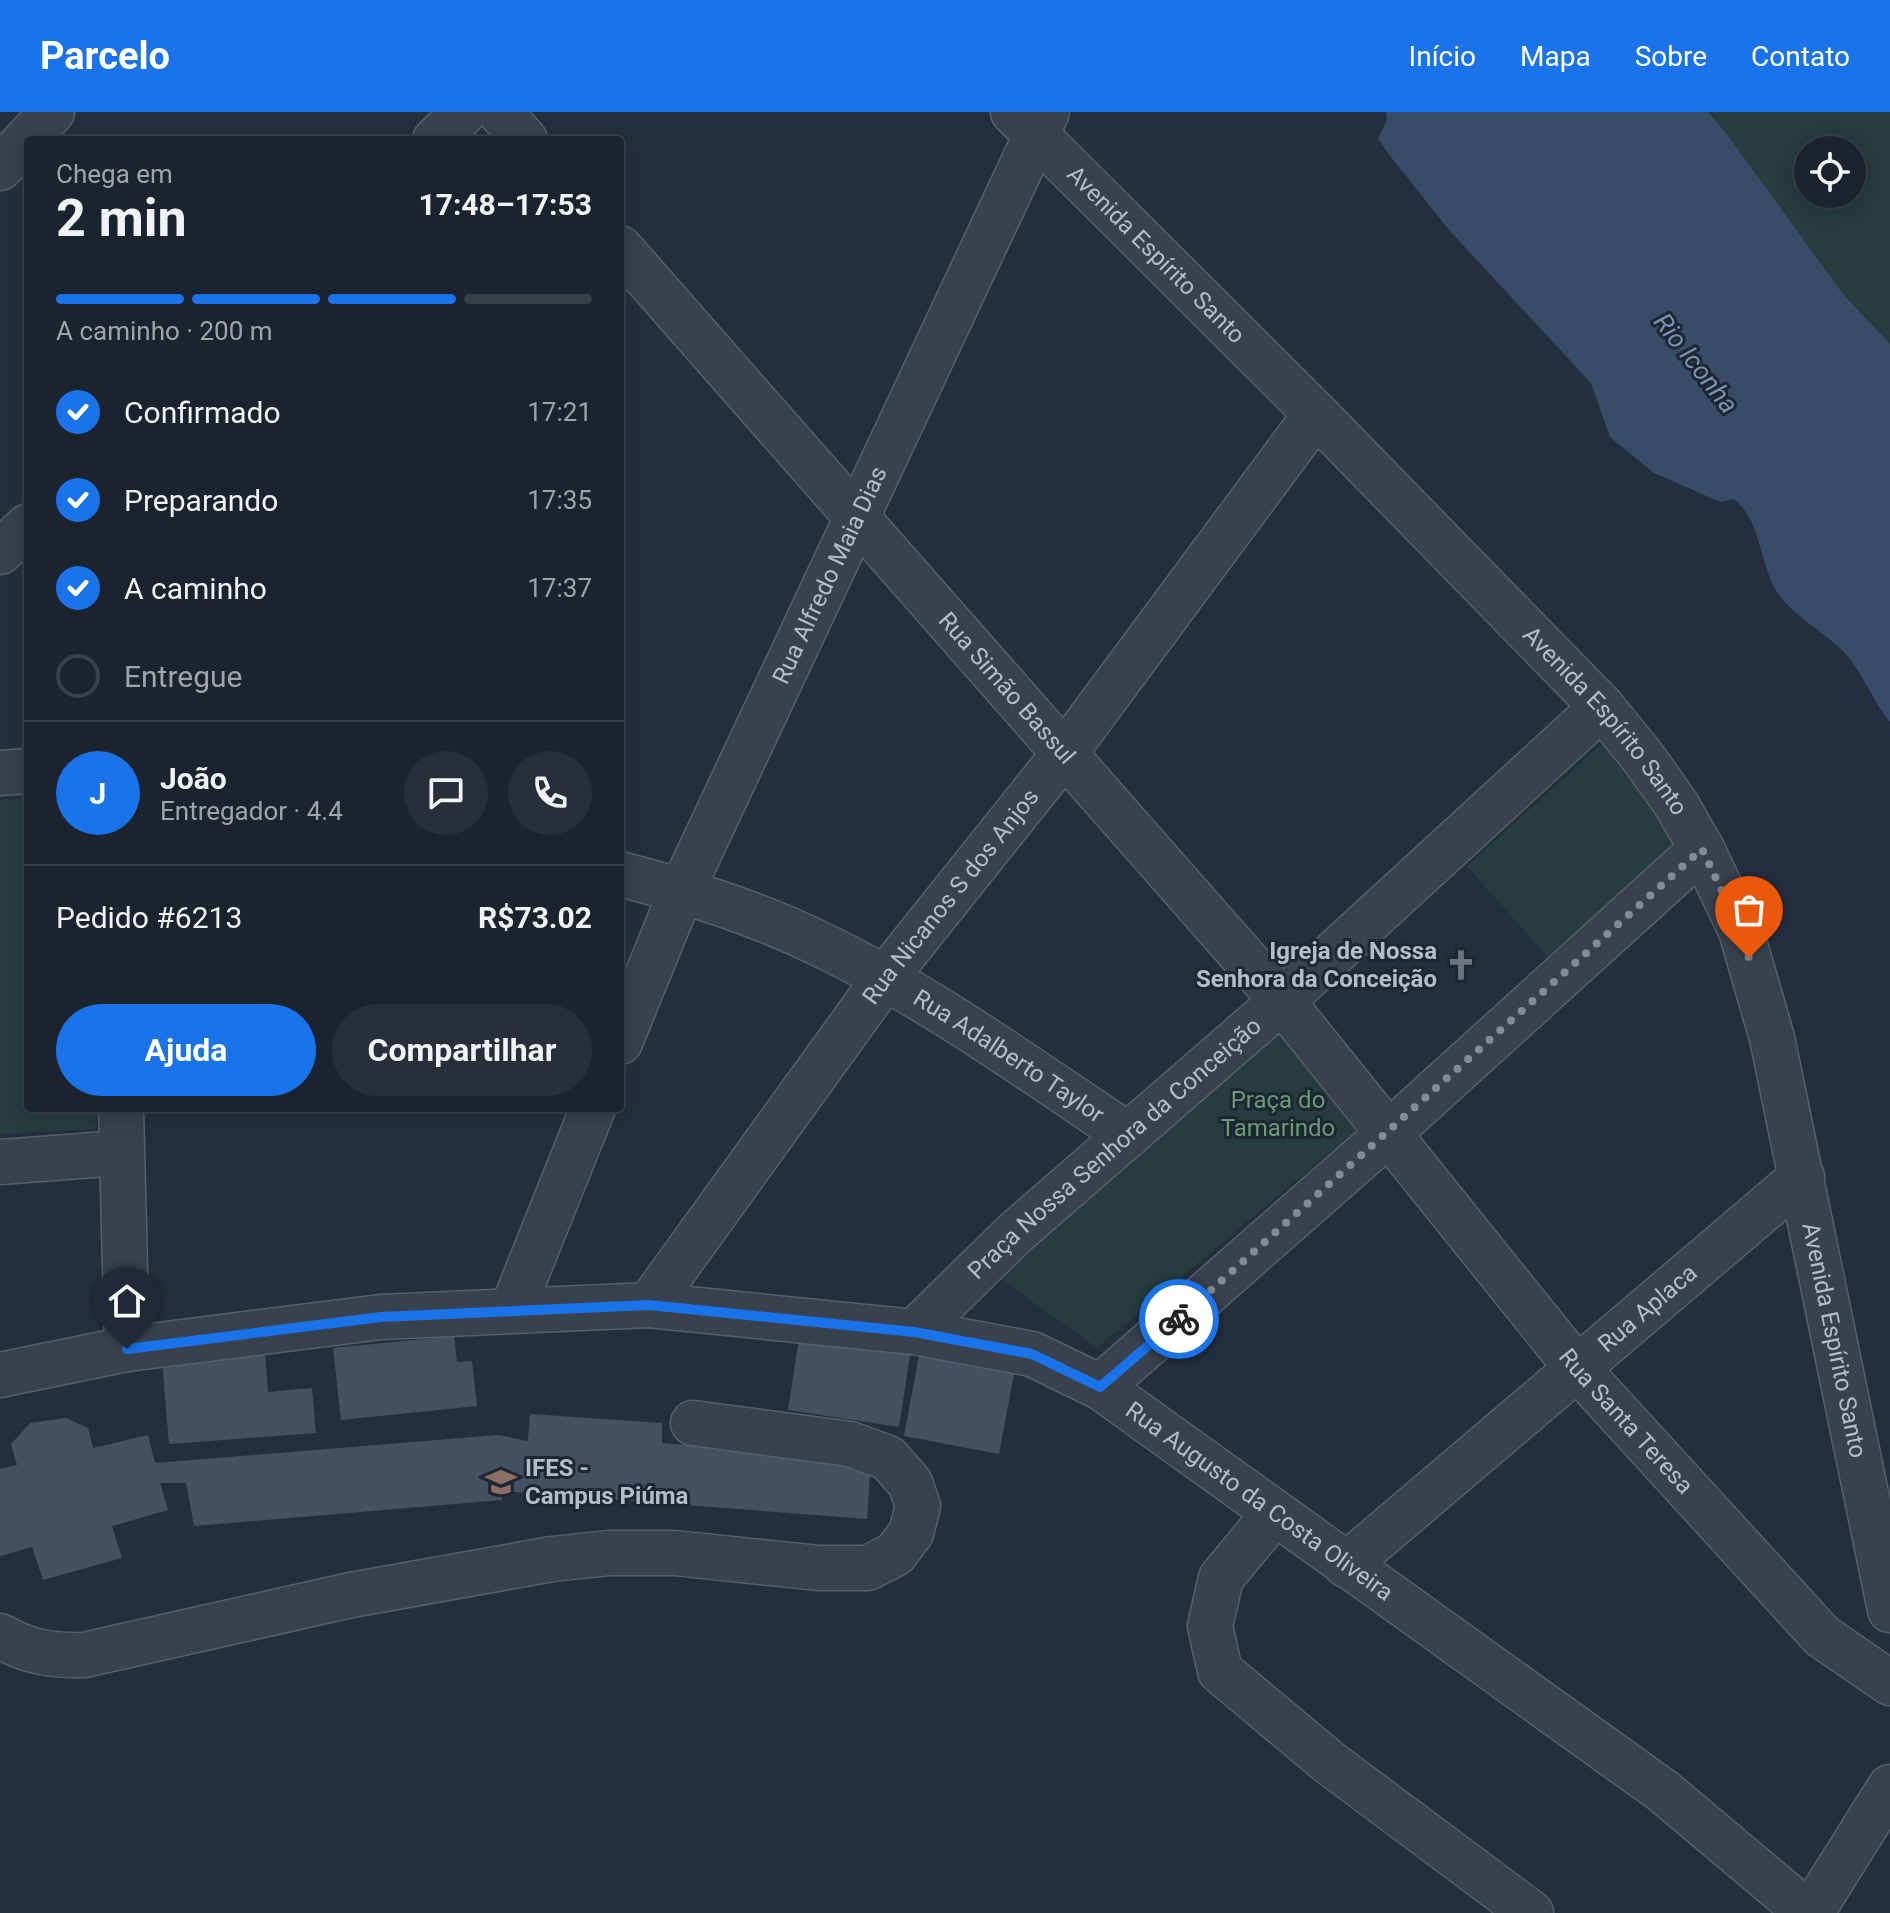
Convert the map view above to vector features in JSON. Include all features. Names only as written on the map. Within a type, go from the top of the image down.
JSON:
[{"type":"street","points":[[439,136],[464,112]]},
{"type":"street","points":[[500,112],[521,136]]},
{"type":"street","name":"Avenida Espírito Santo","points":[[1032,120],[1602,707],[1642,756],[1702,849],[1741,931],[1772,1038],[1890,1610]]},
{"type":"street","name":"Rua Alfredo Maia Dias","points":[[624,1032],[682,890],[1032,120]]},
{"type":"street","name":"Rua Simão Bassul","points":[[624,253],[1282,1001],[1389,1133]]},
{"type":"street","name":"Rua Nicanos S dos Anjos","points":[[649,1305],[885,978],[1064,754],[1316,414]]},
{"type":"street","points":[[0,552],[24,530]]},
{"type":"street","name":"Praça Nossa Senhora da Conceição","points":[[914,1332],[1014,1234],[1282,1001],[1602,707]]},
{"type":"street","points":[[0,773],[24,771]]},
{"type":"street","points":[[1100,1387],[1389,1133],[1702,849]]},
{"type":"street","name":"Rua Adalberto Taylor","points":[[624,875],[682,890],[761,918],[885,978],[1128,1135]]},
{"type":"street","points":[[121,1112],[127,1349]]},
{"type":"street","points":[[512,1310],[591,1112]]},
{"type":"street","name":"Rua Santa Teresa","points":[[1389,1133],[1576,1367],[1822,1636],[1890,1683]]},
{"type":"street","points":[[0,1162],[120,1153]]},
{"type":"street","name":"Rua Aplaca","points":[[1346,1565],[1802,1177]]},
{"type":"street","name":"Rua Augusto da Costa Oliveira","points":[[0,1375],[127,1349],[381,1317],[649,1305],[914,1332],[1032,1354],[1100,1387],[1663,1791],[1810,1913]]},
{"type":"street","points":[[0,1636],[26,1650],[51,1656],[84,1655],[351,1595],[552,1559],[609,1553],[675,1553],[819,1568],[868,1568],[895,1554],[911,1533],[918,1506],[910,1483],[888,1458],[850,1444],[693,1423]]},
{"type":"street","points":[[1274,1514],[1221,1578],[1210,1626],[1220,1671],[1330,1763],[1531,1913]]},
{"type":"street","points":[[1810,1913],[1890,1787]]},
{"type":"green space","points":[[1708,112],[1890,112],[1890,344],[1843,294]]},
{"type":"green space","points":[[1609,737],[1677,843],[1547,957],[1467,866]]},
{"type":"green space","points":[[24,798],[24,1112],[95,1112],[96,1129],[0,1134],[0,800]]},
{"type":"green space","name":"Praça do Tamarindo","points":[[1284,1024],[1367,1121],[1097,1348],[999,1278]]},
{"type":"water","name":"Rio Iconha","points":[[1386,112],[1708,112],[1726,133],[1843,294],[1890,344],[1890,722],[1849,658],[1796,613],[1774,587],[1754,527],[1742,507],[1733,499],[1720,502],[1654,473],[1610,437],[1591,383],[1449,230],[1387,152],[1378,138],[1387,120]]},
{"type":"building","points":[[800,1332],[911,1349],[899,1427],[788,1410]]},
{"type":"building","points":[[454,1336],[457,1362],[472,1361],[477,1406],[341,1420],[333,1348]]},
{"type":"building","points":[[921,1345],[1016,1364],[999,1454],[904,1436]]},
{"type":"building","points":[[265,1353],[268,1392],[312,1388],[316,1433],[169,1444],[162,1361]]},
{"type":"building","points":[[530,1414],[662,1423],[662,1443],[871,1461],[867,1519],[502,1491],[502,1500],[194,1526],[186,1483],[160,1483],[168,1510],[112,1526],[122,1558],[43,1580],[32,1547],[0,1556],[0,1469],[17,1465],[11,1444],[30,1423],[66,1418],[88,1428],[93,1448],[148,1435],[155,1463],[498,1435],[528,1441]]},
{"type":"way so far","points":[[1179,1319],[1702,849],[1741,931],[1749,958]]},
{"type":"place","name":"Igreja de Nossa Senhora da Conceição","points":[[1461,965]]},
{"type":"place","name":"IFES - Campus Piúma","points":[[501,1482]]},
{"type":"route","points":[[127,1349],[381,1317],[649,1305],[778,1315],[914,1332],[1032,1354],[1100,1387],[1179,1319]]}]
